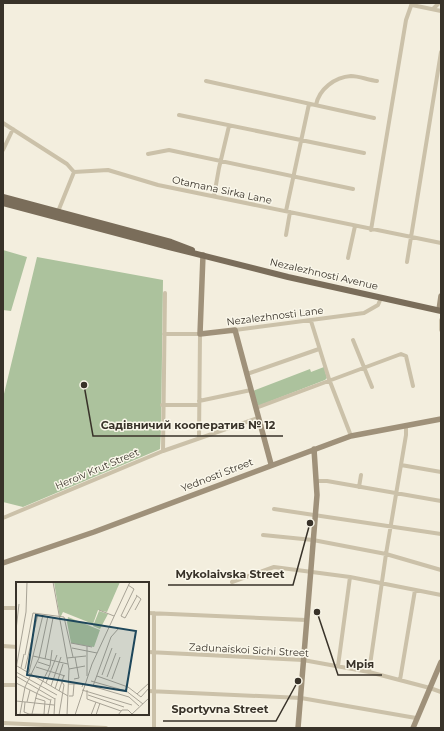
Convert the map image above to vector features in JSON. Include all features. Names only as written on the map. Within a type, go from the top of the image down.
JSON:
[{"type":"main road","name":"Nezalezhnosti Avenue","points":[[3,197],[56,214],[172,245],[202,255],[440,311]]},
{"type":"main road","name":"Nezalezhnosti Avenue","points":[[3,203],[56,214]]},
{"type":"street","points":[[371,230],[406,20],[412,4],[432,9],[441,10],[440,3],[432,9]]},
{"type":"street","points":[[407,262],[437,99],[441,52]]},
{"type":"street","points":[[316,105],[324,88],[346,77],[355,76],[377,81]]},
{"type":"street","points":[[206,82],[374,118]]},
{"type":"street","points":[[286,235],[288,211],[294,176],[309,104]]},
{"type":"street","points":[[179,115],[364,153]]},
{"type":"street","points":[[3,123],[70,166],[74,172],[56,214]]},
{"type":"street","points":[[214,196],[229,126]]},
{"type":"street","points":[[3,150],[12,129]]},
{"type":"street","points":[[148,154],[166,149],[353,189]]},
{"type":"street","name":"Otamana Sirka Lane","points":[[74,172],[108,170],[158,185],[288,211],[371,230],[441,243]]},
{"type":"street","points":[[348,258],[355,226]]},
{"type":"street","points":[[199,438],[202,255]]},
{"type":"street","points":[[163,451],[162,405],[165,293]]},
{"type":"street","points":[[440,311],[441,296]]},
{"type":"street","name":"Nezalezhnosti Lane","points":[[164,334],[200,334],[311,321],[367,312],[378,305],[381,298]]},
{"type":"street","points":[[441,320],[441,330]]},
{"type":"street","points":[[311,321],[330,381],[351,436]]},
{"type":"street","points":[[235,330],[271,464]]},
{"type":"street","points":[[353,340],[363,368],[372,387]]},
{"type":"street","points":[[247,374],[319,349]]},
{"type":"street","points":[[256,408],[401,354],[405,354],[412,386]]},
{"type":"street","points":[[162,405],[199,403],[251,390]]},
{"type":"street","name":"Heroiv Krut Street","points":[[3,518],[163,451],[258,418]]},
{"type":"street","name":"Yednosti Street","points":[[3,563],[94,532],[271,464],[351,436],[441,419]]},
{"type":"street","points":[[369,672],[386,554],[406,435],[406,425]]},
{"type":"street","points":[[298,728],[302,660],[317,481],[314,449]]},
{"type":"street","points":[[401,466],[441,472]]},
{"type":"street","points":[[359,487],[361,475]]},
{"type":"street","points":[[317,481],[328,481],[441,501]]},
{"type":"street","points":[[274,509],[441,534]]},
{"type":"street","points":[[263,535],[313,540],[386,554],[441,570]]},
{"type":"street","points":[[232,582],[274,567],[350,577],[441,595]]},
{"type":"street","points":[[338,666],[350,577]]},
{"type":"street","points":[[400,680],[415,590]]},
{"type":"street","points":[[3,608],[16,608]]},
{"type":"street","points":[[149,612],[306,620]]},
{"type":"street","points":[[154,613],[154,728]]},
{"type":"street","points":[[3,646],[16,647]]},
{"type":"street","name":"Zadunaiskoi Sichi Street","points":[[149,652],[302,660],[369,672],[441,692]]},
{"type":"street","points":[[413,728],[441,662]]},
{"type":"street","points":[[3,685],[16,685]]},
{"type":"street","points":[[149,691],[300,698],[416,718]]},
{"type":"street","points":[[3,723],[106,728]]},
{"type":"green space","points":[[3,250],[27,257],[11,311],[3,310]]},
{"type":"green space","points":[[37,257],[163,280],[160,449],[23,507],[3,502],[3,398]]},
{"type":"green space","points":[[324,367],[327,378],[325,380],[258,406],[253,391],[310,369],[311,372]]},
{"type":"place","name":"Садівничий кооператив № 12","points":[[84,385]]},
{"type":"place","name":"Mykolaivska Street","points":[[310,523]]},
{"type":"place","name":"Мрія","points":[[317,612]]},
{"type":"place","name":"Sportyvna Street","points":[[298,681]]}]
